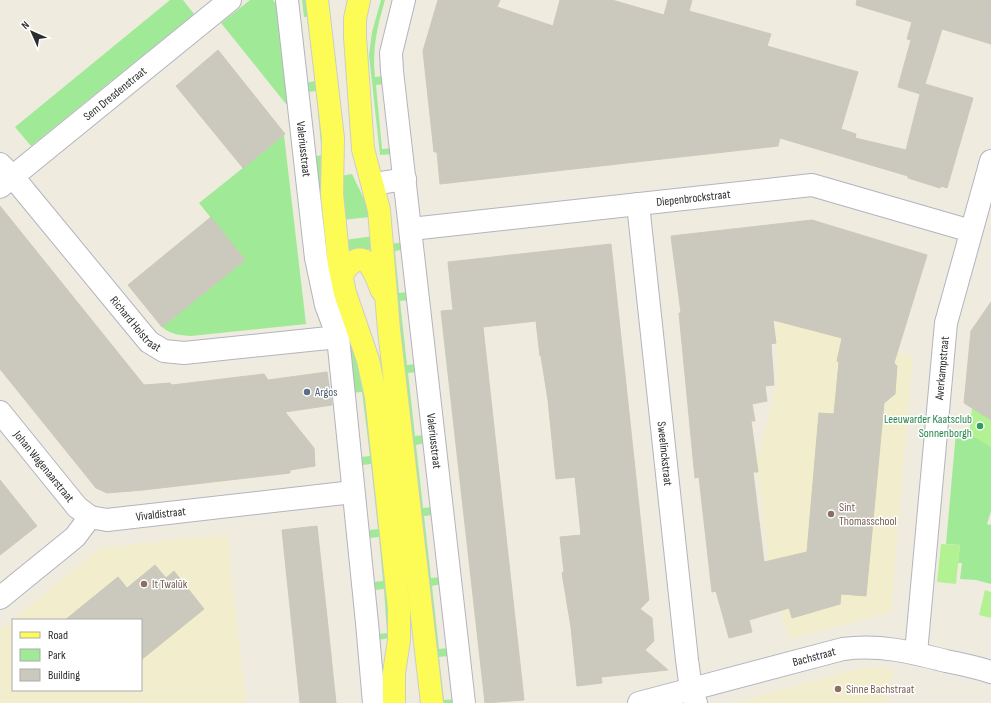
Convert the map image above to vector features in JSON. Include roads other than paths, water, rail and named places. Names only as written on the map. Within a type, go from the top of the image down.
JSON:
[{"type":"main road","name":"Valeriusstraat","points":[[317,0],[332,138],[332,194],[337,289],[368,360],[376,397],[399,608],[399,640],[394,681],[394,703]]},
{"type":"main road","points":[[358,0],[355,19],[355,37],[363,149],[374,184],[379,210],[387,303],[432,703]]},
{"type":"main road","points":[[337,289],[345,268],[357,259],[366,262],[372,268],[387,303]]},
{"type":"street","name":"Sem Dresdenstraat","points":[[4,176],[230,0]]},
{"type":"street","name":"Valeriusstraat","points":[[286,0],[316,258],[337,289],[326,305],[338,337],[374,703]]},
{"type":"street","name":"Valeriusstraat","points":[[404,0],[391,53],[392,71],[464,703]]},
{"type":"street","name":"Averkampstraat","points":[[916,653],[946,324],[991,161]]},
{"type":"street","name":"Richard Holstraat","points":[[4,176],[149,342],[164,351],[184,353],[338,337]]},
{"type":"street","points":[[374,184],[404,179]]},
{"type":"street","name":"Diepenbrockstraat","points":[[411,229],[812,185],[971,231]]},
{"type":"street","name":"Sweelinckstraat","points":[[638,204],[694,696]]},
{"type":"street","name":"Johan Wagenaarstraat","points":[[0,412],[77,507],[90,517]]},
{"type":"street","name":"Vivaldistraat","points":[[90,517],[107,520],[353,492]]},
{"type":"street","points":[[0,598],[75,538],[90,517]]},
{"type":"street","name":"Bachstraat","points":[[639,703],[694,696],[843,649],[864,646],[916,653],[991,672]]},
{"type":"street","points":[[370,661],[394,681]]},
{"type":"place","name":"Argos","points":[[307,392]]},
{"type":"place","name":"Leeuwarder Kaatsclub Sonnenborgh","points":[[980,426]]},
{"type":"place","name":"Sint Thomasschool","points":[[831,514]]},
{"type":"place","name":"It Twalûk","points":[[144,584]]},
{"type":"place","name":"Sinne Bachstraat","points":[[838,689]]}]
